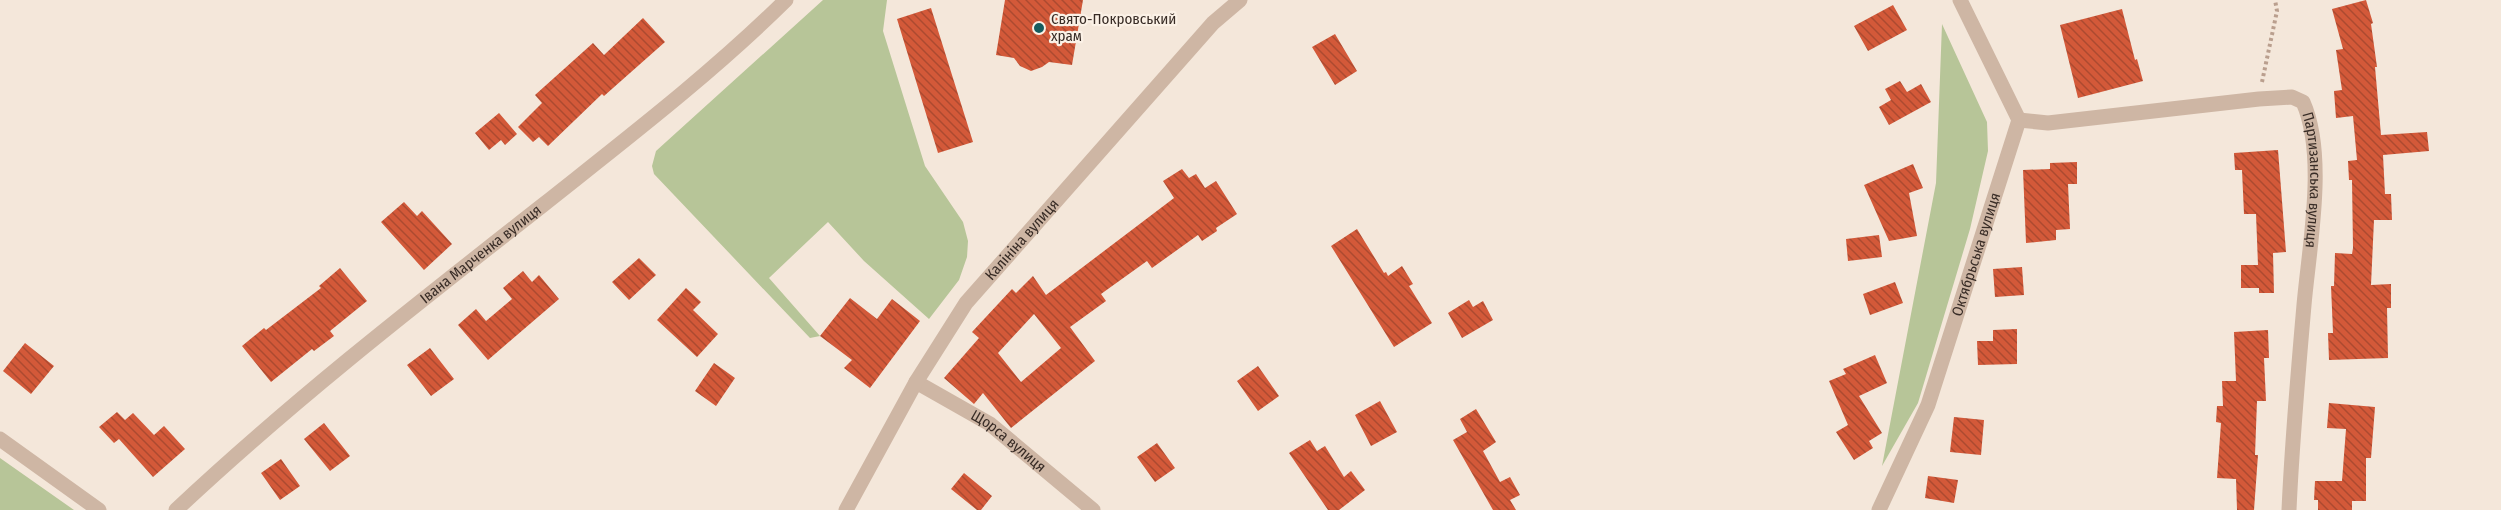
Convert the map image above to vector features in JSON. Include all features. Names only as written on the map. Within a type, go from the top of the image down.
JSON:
[{"type":"street","name":"Івана Марченка вулиця","points":[[176,510],[245,446],[391,324],[624,141],[748,38],[786,0]]},
{"type":"street","name":"Калініна вулиця","points":[[846,510],[916,382],[966,303],[1213,22],[1240,0]]},
{"type":"street","points":[[1960,0],[2019,120]]},
{"type":"street","name":"Партизанська вулиця","points":[[2019,120],[2048,123],[2259,99],[2292,97],[2303,102],[2310,117],[2314,144],[2313,202],[2292,438],[2289,510]]},
{"type":"street","name":"Октябрьська вулиця","points":[[1879,510],[1928,405],[2019,120]]},
{"type":"street","name":"Щорса вулиця","points":[[916,382],[990,424],[1093,510]]},
{"type":"street","points":[[0,439],[99,510]]},
{"type":"path","points":[[2259,99],[2277,11],[2275,0]]},
{"type":"green space","points":[[823,0],[887,0],[883,31],[925,166],[963,222],[968,241],[967,257],[959,280],[929,319],[864,261],[828,222],[769,278],[820,336],[810,338],[654,174],[652,166],[656,151]]},
{"type":"green space","points":[[1942,24],[1987,122],[1988,151],[1970,229],[1918,403],[1882,466],[1936,183]]},
{"type":"green space","points":[[0,458],[74,510],[0,510]]},
{"type":"building","name":"Свято-Покровський храм","points":[[1005,0],[1083,0],[1072,65],[1049,62],[1031,71],[1020,66],[1014,58],[996,55]]},
{"type":"building","points":[[2366,0],[2373,23],[2371,24],[2377,67],[2375,67],[2381,135],[2427,132],[2429,151],[2383,155],[2385,194],[2391,194],[2392,220],[2374,220],[2371,285],[2391,284],[2391,308],[2387,308],[2388,358],[2329,360],[2328,333],[2333,333],[2331,286],[2334,286],[2335,253],[2352,254],[2352,180],[2349,180],[2348,161],[2357,160],[2353,116],[2336,118],[2334,91],[2342,90],[2336,50],[2343,49],[2332,9]]},
{"type":"building","points":[[1893,5],[1907,30],[1868,51],[1854,26]]},
{"type":"building","points":[[931,8],[973,142],[938,153],[897,19]]},
{"type":"building","points":[[2122,9],[2135,60],[2137,59],[2143,81],[2078,98],[2060,25]]},
{"type":"building","points":[[643,18],[665,42],[604,96],[602,94],[548,146],[539,137],[533,142],[518,127],[542,103],[535,95],[593,43],[604,55]]},
{"type":"building","points":[[1335,34],[1357,71],[1335,85],[1312,47]]},
{"type":"building","points":[[1900,81],[1907,92],[1921,84],[1931,102],[1889,125],[1879,107],[1891,100],[1885,89]]},
{"type":"building","points":[[499,113],[517,134],[505,145],[501,140],[489,150],[475,133]]},
{"type":"building","points":[[2278,150],[2286,252],[2273,253],[2274,293],[2259,293],[2259,288],[2241,288],[2241,265],[2258,265],[2256,214],[2244,214],[2242,170],[2235,170],[2234,153]]},
{"type":"building","points":[[2077,162],[2077,184],[2068,184],[2070,229],[2056,230],[2056,240],[2026,243],[2023,170],[2050,169],[2050,163]]},
{"type":"building","points":[[1913,164],[1923,188],[1909,193],[1917,236],[1889,241],[1864,185]]},
{"type":"building","points":[[1182,169],[1189,178],[1196,174],[1205,188],[1216,181],[1237,214],[1202,241],[1198,235],[1152,268],[1147,261],[1101,294],[1106,301],[1070,327],[1095,361],[1011,428],[983,393],[974,404],[944,378],[979,338],[972,332],[1012,289],[1016,293],[1033,276],[1046,295],[1174,198],[1163,181]],"holes":[[[1034,314],[1061,348],[1021,382],[998,353]]]},
{"type":"building","points":[[404,202],[417,216],[422,211],[452,244],[424,270],[381,222]]},
{"type":"building","points":[[1357,229],[1384,273],[1386,272],[1388,276],[1402,266],[1413,284],[1409,286],[1432,323],[1394,347],[1331,246]]},
{"type":"building","points":[[1879,235],[1882,257],[1848,261],[1846,239]]},
{"type":"building","points":[[639,258],[656,275],[629,300],[612,282]]},
{"type":"building","points":[[2022,267],[2024,295],[1995,297],[1993,269]]},
{"type":"building","points":[[340,268],[367,301],[330,331],[334,336],[314,351],[312,349],[271,382],[242,346],[321,288],[319,286]]},
{"type":"building","points":[[523,271],[532,282],[539,275],[559,299],[488,360],[458,325],[476,309],[486,321],[512,299],[503,288]]},
{"type":"building","points":[[1895,282],[1903,303],[1870,315],[1863,294]]},
{"type":"building","points":[[686,288],[701,302],[693,310],[718,334],[697,357],[657,320]]},
{"type":"building","points":[[850,298],[877,319],[892,299],[920,321],[870,388],[844,368],[852,360],[820,336]]},
{"type":"building","points":[[1469,300],[1473,307],[1483,301],[1493,320],[1462,338],[1448,313]]},
{"type":"building","points":[[2017,329],[2017,364],[1978,365],[1977,341],[1993,341],[1993,330]]},
{"type":"building","points":[[2268,330],[2269,358],[2264,358],[2266,401],[2257,401],[2255,455],[2258,455],[2254,510],[2237,510],[2236,479],[2217,478],[2221,423],[2216,422],[2217,406],[2223,406],[2222,381],[2236,381],[2234,332]]},
{"type":"building","points":[[25,343],[54,366],[31,394],[3,371]]},
{"type":"building","points":[[430,348],[454,379],[431,396],[407,365]]},
{"type":"building","points":[[1875,355],[1887,383],[1859,396],[1882,433],[1869,441],[1873,448],[1854,460],[1836,432],[1848,425],[1829,381],[1846,374],[1843,369]]},
{"type":"building","points":[[714,363],[735,378],[716,406],[695,391]]},
{"type":"building","points":[[1258,366],[1279,396],[1258,411],[1237,381]]},
{"type":"building","points":[[1380,401],[1397,432],[1371,446],[1355,415]]},
{"type":"building","points":[[2329,403],[2375,407],[2371,458],[2366,458],[2366,501],[2352,501],[2352,510],[2318,510],[2318,500],[2314,500],[2315,481],[2342,481],[2346,429],[2327,428]]},
{"type":"building","points":[[1476,409],[1496,442],[1483,451],[1500,482],[1510,477],[1520,495],[1510,500],[1516,510],[1493,510],[1453,440],[1467,432],[1460,419]]},
{"type":"building","points":[[117,412],[125,420],[133,413],[154,435],[164,426],[185,449],[153,477],[119,439],[114,443],[99,427]]},
{"type":"building","points":[[1954,417],[1984,420],[1981,455],[1950,452]]},
{"type":"building","points":[[324,423],[350,456],[330,471],[304,439]]},
{"type":"building","points":[[1310,440],[1317,451],[1325,446],[1344,477],[1351,471],[1365,490],[1339,510],[1328,510],[1289,453]]},
{"type":"building","points":[[1157,443],[1175,468],[1155,482],[1137,457]]},
{"type":"building","points":[[281,459],[300,486],[280,500],[261,473]]},
{"type":"building","points":[[964,473],[992,496],[981,510],[977,510],[951,489]]},
{"type":"building","points":[[1928,476],[1958,480],[1954,503],[1925,498]]},
{"type":"place","name":"Свято-Покровський храм","points":[[1039,28]]}]
